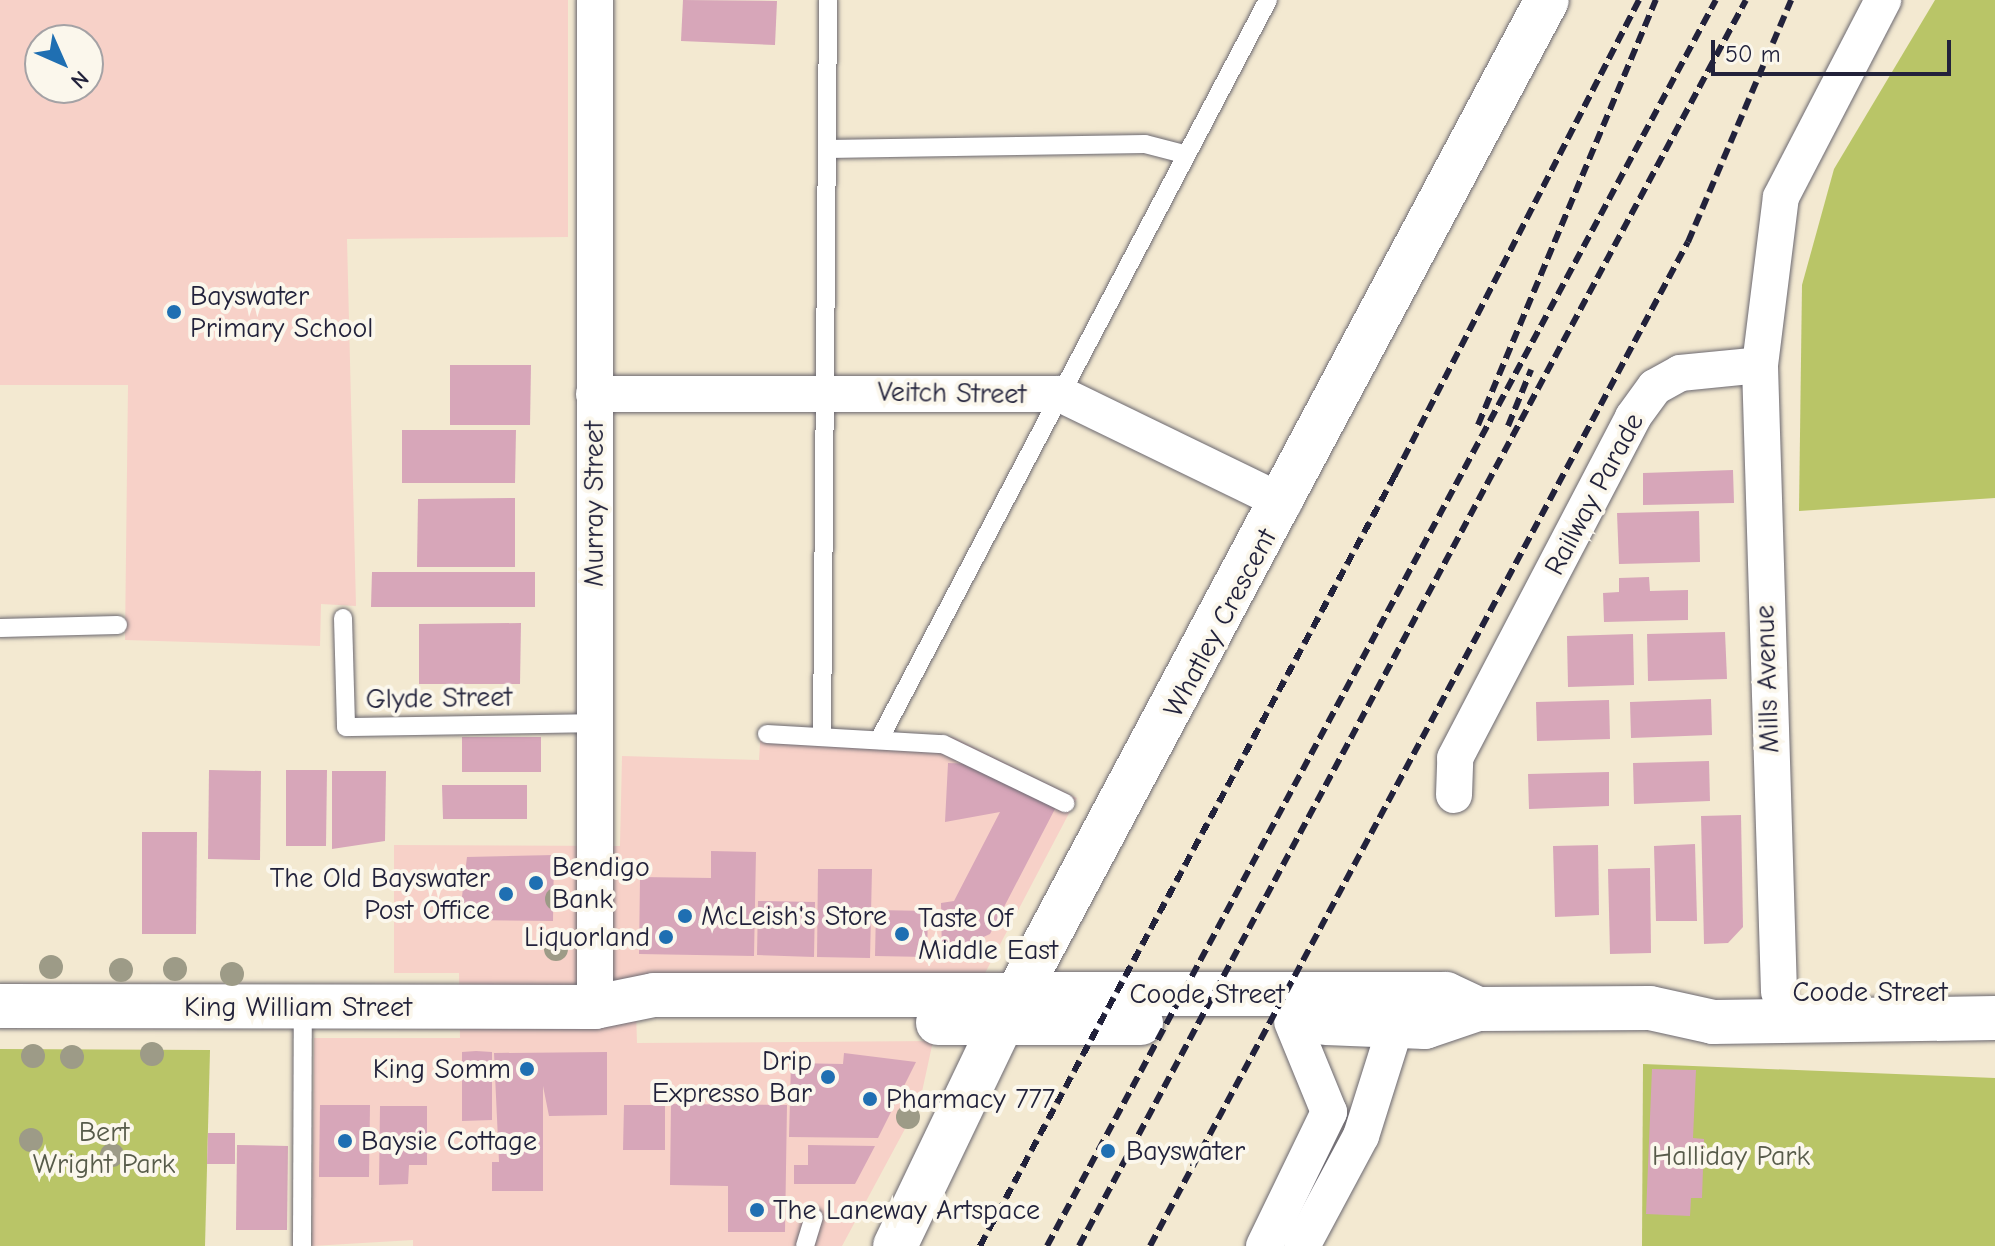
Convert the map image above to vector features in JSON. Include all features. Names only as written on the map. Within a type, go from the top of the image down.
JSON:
[{"type":"main road","name":"Whatley Crescent","points":[[895,1246],[1010,1009],[1284,503],[1547,0]]},
{"type":"main road","name":"Coode Street","points":[[1650,1008],[1714,991],[1995,996]]},
{"type":"main road","name":"Coode Street","points":[[933,994],[1010,1009],[1425,1027],[1478,1009],[1650,1008],[1713,1022],[1995,1018]]},
{"type":"main road","name":"King William Street","points":[[0,1006],[595,1007],[654,995],[933,994]]},
{"type":"main road","name":"Coode Street","points":[[1010,1009],[1446,994],[1478,1009]]},
{"type":"main road","name":"King William Street","points":[[595,1007],[653,1023],[1010,1009]]},
{"type":"street","name":"Murray Street","points":[[595,0],[595,1007]]},
{"type":"street","points":[[1760,365],[1781,197],[1883,0]]},
{"type":"street","name":"Railway Parade","points":[[1454,795],[1455,758],[1633,417],[1655,387],[1680,373],[1760,365]]},
{"type":"street","name":"Mills Avenue","points":[[1760,365],[1779,992]]},
{"type":"street","name":"Veitch Street","points":[[594,394],[828,390],[1060,394],[1284,503]]},
{"type":"street","points":[[1264,1246],[1329,1112],[1292,1022]]},
{"type":"street","points":[[1302,1246],[1361,1136],[1396,1025]]},
{"type":"lane","points":[[822,737],[828,390],[828,0]]},
{"type":"lane","points":[[879,740],[1184,154],[1268,0]]},
{"type":"lane","points":[[827,149],[1145,144],[1184,154]]},
{"type":"lane","name":"Glyde Street","points":[[343,618],[346,727],[594,723]]},
{"type":"lane","points":[[0,628],[118,625]]},
{"type":"lane","points":[[767,734],[943,744],[1065,803]]},
{"type":"lane","points":[[302,1246],[303,1008]]},
{"type":"lane","points":[[805,1246],[814,1217]]},
{"type":"shaded area","name":"Bayswater Primary School","points":[[0,0],[568,0],[568,237],[347,239],[356,606],[321,604],[320,646],[125,640],[128,385],[0,385]]},
{"type":"shaded area","points":[[761,727],[953,737],[1077,798],[983,977],[635,976],[637,1043],[933,1041],[920,1101],[842,1246],[413,1246],[413,1240],[312,1246],[314,1038],[460,1038],[459,973],[394,973],[394,845],[620,846],[622,756],[759,760]]},
{"type":"green space","points":[[1935,0],[1995,0],[1995,498],[1799,511],[1802,285],[1834,169]]},
{"type":"green space","name":"Bert Wright Park","points":[[0,1049],[210,1050],[205,1246],[0,1246]]},
{"type":"green space","name":"Halliday Park","points":[[1643,1064],[1995,1078],[1995,1246],[1642,1246]]},
{"type":"building","points":[[683,0],[777,1],[775,45],[681,41]]},
{"type":"building","points":[[450,365],[531,365],[530,425],[450,425]]},
{"type":"building","points":[[402,430],[516,430],[515,483],[402,483]]},
{"type":"building","points":[[1733,470],[1734,503],[1643,505],[1643,473]]},
{"type":"building","points":[[515,498],[515,567],[417,567],[418,499]]},
{"type":"building","points":[[1699,511],[1700,562],[1619,564],[1617,513]]},
{"type":"building","points":[[372,572],[535,572],[535,607],[371,607]]},
{"type":"building","points":[[1649,577],[1650,591],[1688,590],[1688,620],[1604,622],[1603,593],[1619,592],[1619,578]]},
{"type":"building","points":[[521,623],[520,684],[419,684],[419,624]]},
{"type":"building","points":[[1725,632],[1727,679],[1648,681],[1647,634]]},
{"type":"building","points":[[1633,634],[1634,685],[1568,687],[1567,636]]},
{"type":"building","points":[[1711,699],[1712,735],[1631,738],[1630,702]]},
{"type":"building","points":[[1609,700],[1610,739],[1537,741],[1536,702]]},
{"type":"building","points":[[462,737],[541,737],[541,772],[462,772]]},
{"type":"building","points":[[1709,761],[1710,801],[1634,804],[1633,763]]},
{"type":"building","points":[[948,763],[972,764],[1056,807],[990,934],[942,956],[941,903],[954,901],[1000,812],[945,822]]},
{"type":"building","points":[[209,770],[261,771],[260,860],[208,859]]},
{"type":"building","points":[[286,770],[327,770],[326,846],[286,846]]},
{"type":"building","points":[[332,771],[386,771],[385,841],[332,849]]},
{"type":"building","points":[[1609,772],[1609,806],[1529,809],[1528,774]]},
{"type":"building","points":[[442,785],[527,785],[527,819],[443,819]]},
{"type":"building","points":[[1741,815],[1743,927],[1728,943],[1704,944],[1701,816]]},
{"type":"building","points":[[142,832],[197,832],[196,934],[142,934]]},
{"type":"building","points":[[1695,844],[1697,921],[1656,921],[1654,846]]},
{"type":"building","points":[[1598,845],[1599,915],[1555,917],[1553,846]]},
{"type":"building","name":"McLeish's Store","points":[[711,851],[756,852],[754,956],[639,954],[640,877],[711,878]]},
{"type":"building","name":"The Old Bayswater Post Office","points":[[554,855],[553,921],[459,920],[467,857]]},
{"type":"building","points":[[1650,868],[1651,953],[1610,954],[1608,869]]},
{"type":"building","points":[[818,869],[872,869],[870,958],[817,957]]},
{"type":"building","points":[[758,901],[815,902],[814,957],[757,955]]},
{"type":"building","name":"Taste Of Middle East","points":[[876,910],[928,911],[927,957],[875,956]]},
{"type":"building","points":[[462,1052],[492,1052],[492,1120],[462,1121]]},
{"type":"building","points":[[607,1052],[607,1115],[549,1116],[543,1086],[543,1191],[492,1191],[492,1162],[499,1162],[494,1053]]},
{"type":"building","points":[[844,1053],[916,1062],[878,1138],[789,1137],[791,1063],[843,1064]]},
{"type":"building","points":[[1652,1069],[1696,1070],[1693,1138],[1704,1139],[1702,1198],[1691,1198],[1690,1216],[1646,1214]]},
{"type":"building","points":[[671,1104],[787,1105],[785,1232],[728,1232],[728,1186],[670,1185]]},
{"type":"building","name":"Baysie Cottage","points":[[320,1105],[370,1105],[369,1177],[319,1177]]},
{"type":"building","points":[[624,1105],[665,1105],[665,1150],[623,1150]]},
{"type":"building","points":[[380,1106],[427,1106],[427,1165],[409,1165],[408,1184],[379,1185]]},
{"type":"building","points":[[208,1133],[235,1133],[235,1164],[207,1164]]},
{"type":"building","points":[[237,1145],[288,1146],[287,1230],[236,1230]]},
{"type":"building","points":[[808,1145],[875,1146],[855,1184],[794,1184],[794,1165],[808,1165]]},
{"type":"railway","points":[[980,1246],[1395,475],[1639,0]]},
{"type":"railway","points":[[1478,425],[1656,0]]},
{"type":"railway","points":[[1047,1246],[1716,0]]},
{"type":"railway","points":[[1079,1246],[1746,0]]},
{"type":"railway","points":[[1150,1246],[1688,242],[1791,0]]},
{"type":"railway","points":[[1508,426],[1531,370]]},
{"type":"place","name":"Bayswater Primary School","points":[[174,312]]},
{"type":"place","name":"Bendigo Bank","points":[[536,883]]},
{"type":"place","name":"The Old Bayswater Post Office","points":[[506,894]]},
{"type":"place","name":"McLeish's Store","points":[[685,916]]},
{"type":"place","name":"Taste Of Middle East","points":[[902,934]]},
{"type":"place","name":"Liquorland","points":[[666,937]]},
{"type":"place","name":"King Somm","points":[[527,1069]]},
{"type":"place","name":"Drip Expresso Bar","points":[[828,1077]]},
{"type":"place","name":"Pharmacy 777","points":[[870,1099]]},
{"type":"place","name":"Baysie Cottage","points":[[345,1141]]},
{"type":"place","name":"Bayswater","points":[[1108,1151]]},
{"type":"place","name":"The Laneway Artspace","points":[[757,1210]]}]
